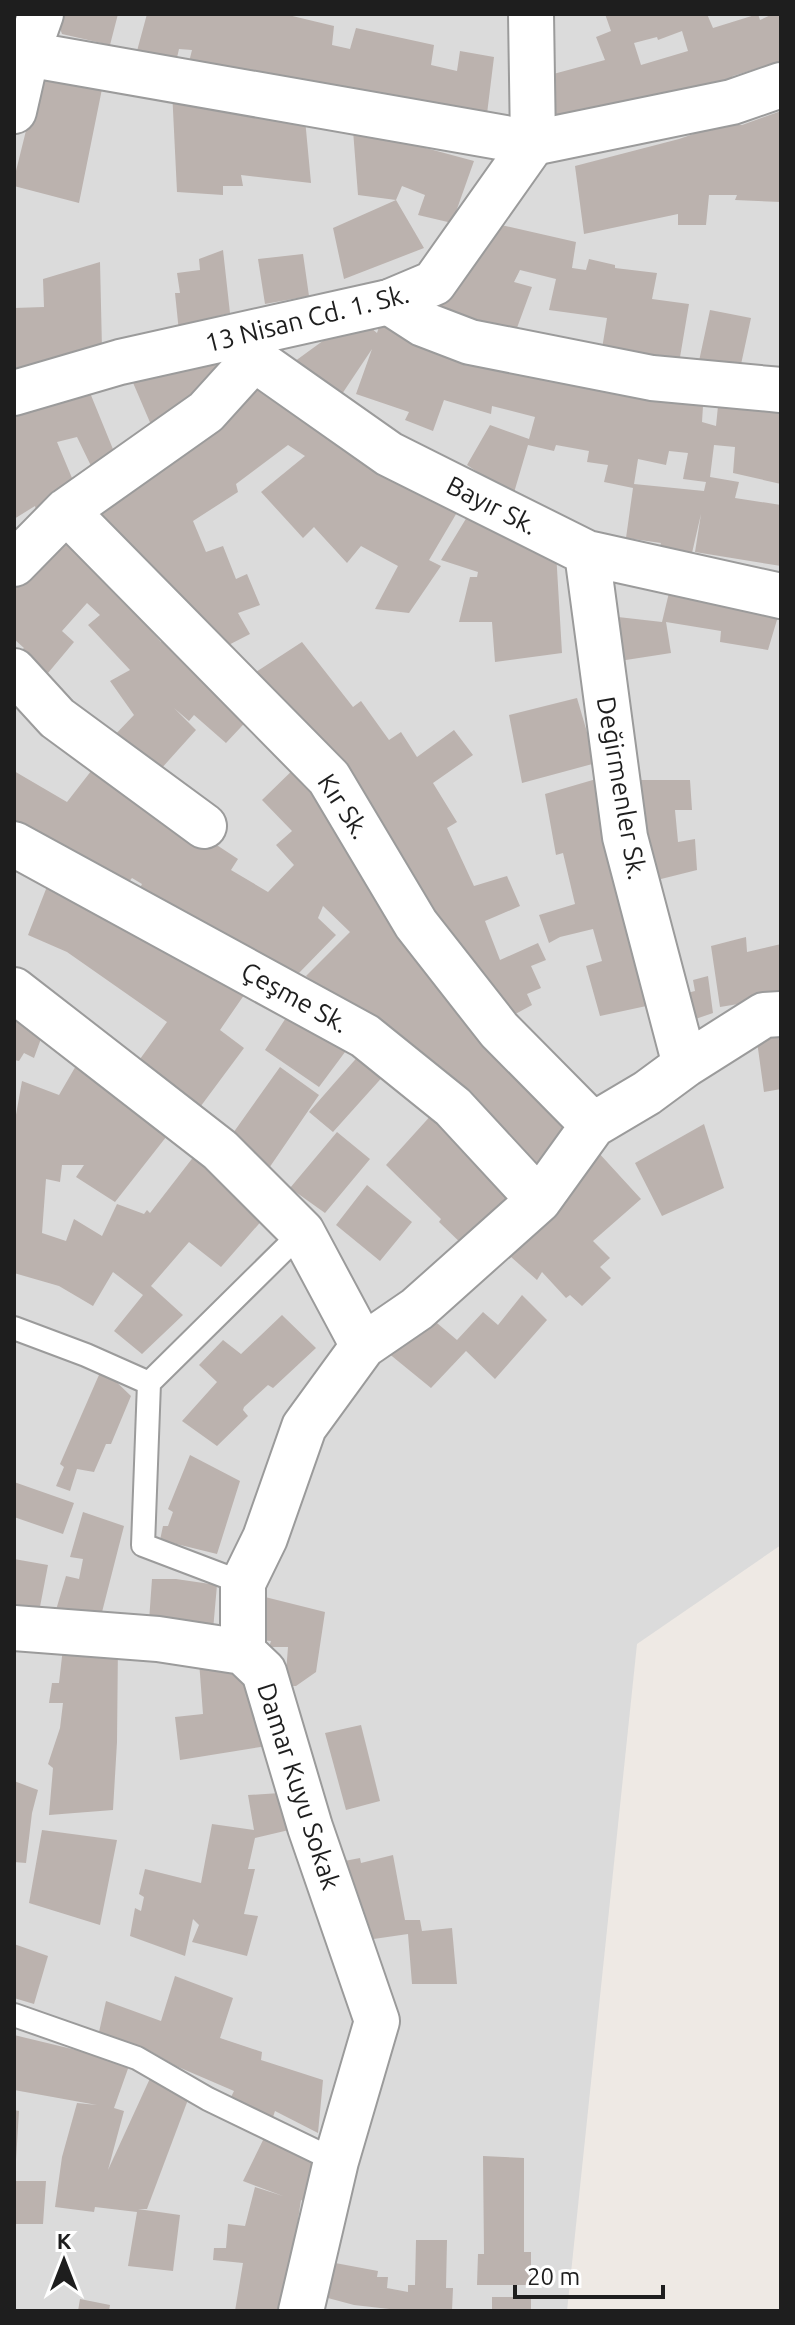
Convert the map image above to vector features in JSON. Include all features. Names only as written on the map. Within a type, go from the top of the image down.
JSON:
[{"type":"street","points":[[14,111],[20,52],[41,14]]},
{"type":"street","points":[[531,14],[533,143]]},
{"type":"street","points":[[20,52],[533,143],[732,102],[781,85]]},
{"type":"street","name":"13 Nisan Cd. 1. Sk.","points":[[14,393],[120,362],[250,347],[389,302],[434,283],[533,143]]},
{"type":"street","points":[[389,302],[423,324],[470,342],[652,378],[781,390]]},
{"type":"street","points":[[14,564],[66,511],[206,412],[250,347]]},
{"type":"street","name":"Bayır Sk.","points":[[250,347],[389,454],[587,553],[781,596]]},
{"type":"street","name":"Kır Sk.","points":[[66,511],[329,778],[416,924],[499,1030],[593,1125]]},
{"type":"street","name":"Değirmenler Sk.","points":[[587,553],[625,837],[685,1065]]},
{"type":"street","points":[[14,671],[57,718],[204,826]]},
{"type":"street","name":"Çeşme Sk.","points":[[14,844],[365,1036],[453,1107],[539,1200]]},
{"type":"street","points":[[14,990],[220,1150],[302,1232],[363,1346]]},
{"type":"street","name":"Damar Kuyu Sokak","points":[[301,2311],[336,2161],[377,2021],[310,1827],[264,1672],[243,1652],[243,1583],[265,1538],[304,1427],[363,1346],[417,1309],[539,1200],[593,1125],[764,1015],[781,1014]]},
{"type":"street","points":[[14,1628],[158,1639],[243,1652]]},
{"type":"lane","points":[[243,1583],[143,1545],[149,1383],[302,1232]]},
{"type":"lane","points":[[14,1328],[149,1383]]},
{"type":"lane","points":[[14,2015],[137,2058],[208,2099],[336,2161]]},
{"type":"shaded area","points":[[14,14],[781,14],[781,1545],[637,1644],[567,2311],[14,2311]]},
{"type":"building","points":[[59,14],[118,14],[110,45],[62,34],[57,20]]},
{"type":"building","points":[[147,14],[284,14],[334,26],[332,45],[350,49],[356,28],[434,45],[431,65],[457,71],[460,51],[494,57],[485,130],[189,62],[192,50],[179,49],[176,62],[137,51]]},
{"type":"building","points":[[605,14],[707,14],[713,28],[758,14],[760,20],[781,14],[781,61],[733,76],[720,88],[534,127],[535,79],[605,60],[596,37],[611,31]],"holes":[[[682,31],[688,51],[641,65],[634,43],[657,37],[658,40]]]},
{"type":"building","points":[[43,62],[104,79],[79,203],[14,186]]},
{"type":"building","points":[[172,90],[305,119],[311,183],[241,175],[243,186],[223,186],[223,195],[177,192]]},
{"type":"building","points":[[781,111],[781,202],[735,200],[737,195],[709,195],[706,225],[678,225],[678,214],[584,234],[575,166],[679,139],[714,125],[742,125]]},
{"type":"building","points":[[353,130],[425,141],[422,147],[474,161],[452,223],[418,215],[425,195],[402,186],[396,200],[358,195]]},
{"type":"building","points":[[396,200],[424,248],[344,279],[333,228]]},
{"type":"building","points":[[492,223],[576,242],[572,268],[586,270],[589,259],[615,265],[615,268],[657,273],[652,299],[689,304],[678,369],[600,361],[607,318],[549,310],[556,279],[520,270],[514,282],[532,287],[514,336],[433,321],[443,293],[452,296]]},
{"type":"building","points":[[223,250],[230,313],[210,318],[212,324],[179,332],[175,293],[180,293],[177,273],[200,270],[199,259]]},
{"type":"building","points":[[303,254],[309,296],[265,304],[258,259]]},
{"type":"building","points":[[100,262],[102,349],[14,370],[14,308],[44,307],[43,279]]},
{"type":"building","points":[[710,310],[751,318],[737,383],[696,375]]},
{"type":"building","points":[[357,316],[377,333],[381,321],[650,397],[703,406],[702,422],[716,426],[718,406],[781,413],[781,484],[733,473],[735,447],[714,445],[710,477],[739,482],[735,498],[781,505],[781,566],[695,552],[701,514],[692,553],[659,549],[661,543],[626,538],[633,488],[604,482],[608,465],[587,462],[589,451],[556,445],[554,451],[528,445],[513,496],[467,465],[490,425],[529,439],[535,417],[492,406],[491,414],[444,400],[433,431],[405,420],[409,412],[356,394],[372,349],[336,403],[287,367]],"holes":[[[669,451],[688,453],[683,479],[706,482],[704,491],[634,484],[638,459],[666,465]]]},
{"type":"building","points":[[210,349],[227,375],[155,434],[128,371]]},
{"type":"building","points":[[245,377],[462,504],[429,560],[441,566],[409,613],[375,609],[398,566],[361,546],[347,563],[314,527],[303,538],[261,492],[305,456],[288,445],[236,484],[238,492],[193,521],[206,552],[223,546],[236,579],[247,574],[260,605],[238,613],[250,634],[213,653],[85,512]]},
{"type":"building","points":[[86,383],[117,459],[93,470],[77,437],[57,442],[77,490],[36,510],[35,506],[14,519],[14,402]]},
{"type":"building","points":[[470,512],[556,552],[562,653],[495,662],[492,622],[459,622],[470,577],[477,577],[478,572],[441,560]]},
{"type":"building","points":[[59,527],[142,613],[139,617],[161,642],[163,639],[255,712],[226,743],[194,715],[189,721],[174,708],[196,730],[151,780],[110,740],[134,715],[110,681],[130,670],[88,625],[100,615],[87,603],[62,631],[74,642],[48,673],[43,676],[21,650],[24,648],[14,639],[14,579]]},
{"type":"building","points":[[672,580],[779,613],[768,650],[720,642],[721,631],[666,622],[671,653],[613,662],[618,617],[662,622]]},
{"type":"building","points":[[302,642],[353,707],[361,701],[389,740],[401,732],[417,757],[454,730],[473,755],[433,783],[457,822],[447,828],[474,886],[507,876],[520,906],[485,921],[500,960],[538,943],[546,960],[531,966],[541,988],[527,994],[532,1005],[506,1019],[245,679]]},
{"type":"building","points":[[577,698],[596,763],[522,783],[509,715]]},
{"type":"building","points":[[102,757],[203,836],[238,859],[231,870],[268,892],[294,865],[276,845],[292,831],[262,800],[302,761],[572,1118],[534,1171],[306,976],[350,932],[323,906],[318,918],[336,935],[298,974],[207,932],[138,892],[142,884],[132,878],[118,895],[14,829],[14,771],[67,802]]},
{"type":"building","points":[[603,777],[651,1005],[600,1016],[586,966],[602,961],[593,929],[549,943],[539,915],[575,904],[563,853],[556,855],[545,794]]},
{"type":"building","points":[[627,780],[690,780],[692,810],[675,810],[678,842],[695,839],[697,870],[641,884]]},
{"type":"building","points":[[48,884],[251,985],[220,1030],[244,1048],[192,1118],[132,1070],[167,1022],[67,952],[28,935]]},
{"type":"building","points":[[746,937],[747,952],[781,944],[781,997],[720,1007],[711,946]]},
{"type":"building","points":[[708,976],[713,1013],[678,1025],[671,997],[695,991],[693,980]]},
{"type":"building","points":[[293,1007],[351,1044],[319,1087],[265,1050]]},
{"type":"building","points":[[14,1014],[42,1036],[34,1058],[24,1053],[19,1061],[14,1060]]},
{"type":"building","points":[[781,1023],[781,1089],[764,1092],[755,1027]]},
{"type":"building","points":[[361,1053],[386,1073],[333,1132],[309,1112]]},
{"type":"building","points":[[77,1064],[170,1132],[115,1202],[76,1177],[84,1165],[62,1165],[60,1182],[46,1179],[42,1233],[66,1241],[74,1219],[102,1236],[117,1204],[144,1214],[147,1210],[150,1213],[198,1151],[271,1210],[221,1267],[189,1242],[151,1286],[183,1315],[142,1354],[114,1331],[143,1295],[113,1272],[93,1306],[59,1286],[14,1273],[14,1126],[22,1081],[59,1095]]},
{"type":"building","points":[[280,1067],[319,1095],[265,1174],[226,1143]]},
{"type":"building","points":[[434,1112],[524,1191],[467,1249],[386,1165]]},
{"type":"building","points":[[704,1124],[724,1188],[662,1216],[635,1163]]},
{"type":"building","points":[[337,1132],[370,1159],[325,1213],[290,1188]]},
{"type":"building","points":[[597,1151],[641,1199],[593,1241],[610,1258],[600,1267],[611,1278],[582,1306],[570,1295],[566,1298],[542,1272],[537,1280],[502,1249]]},
{"type":"building","points":[[367,1185],[412,1222],[380,1261],[336,1225]]},
{"type":"building","points":[[522,1295],[547,1320],[495,1379],[466,1351],[431,1388],[382,1348],[424,1312],[457,1340],[483,1312],[498,1325]]},
{"type":"building","points":[[282,1315],[316,1348],[273,1388],[268,1385],[244,1407],[248,1416],[217,1446],[182,1421],[217,1382],[199,1365],[223,1340],[241,1354]]},
{"type":"building","points":[[102,1368],[131,1396],[111,1444],[106,1444],[94,1472],[77,1469],[70,1491],[56,1486],[64,1467],[60,1464]]},
{"type":"building","points":[[190,1455],[240,1481],[217,1554],[160,1540],[163,1526],[168,1526],[173,1512],[168,1509]]},
{"type":"building","points":[[14,1482],[74,1503],[63,1534],[14,1517]]},
{"type":"building","points":[[83,1512],[124,1526],[101,1616],[56,1610],[66,1576],[79,1579],[83,1559],[70,1557]]},
{"type":"building","points":[[14,1559],[48,1565],[39,1612],[14,1611]]},
{"type":"building","points":[[152,1579],[217,1585],[213,1630],[149,1621]]},
{"type":"building","points":[[261,1596],[325,1612],[316,1672],[296,1686],[285,1686],[288,1647],[269,1647],[271,1641],[250,1639]]},
{"type":"building","points":[[64,1639],[118,1643],[113,1810],[49,1815],[53,1768],[48,1764],[60,1728],[63,1703],[49,1703],[52,1683],[59,1683]]},
{"type":"building","points":[[199,1661],[251,1669],[273,1745],[180,1760],[175,1717],[203,1714]]},
{"type":"building","points":[[361,1725],[380,1801],[346,1810],[325,1733]]},
{"type":"building","points":[[14,1781],[38,1790],[26,1863],[14,1862]]},
{"type":"building","points":[[280,1793],[289,1830],[255,1838],[248,1869],[255,1869],[244,1914],[258,1916],[247,1956],[192,1942],[199,1925],[193,1919],[185,1956],[130,1936],[135,1908],[141,1911],[144,1897],[139,1894],[145,1869],[201,1883],[212,1824],[254,1830],[248,1795]]},
{"type":"building","points":[[42,1830],[117,1840],[100,1925],[29,1903]]},
{"type":"building","points":[[393,1855],[405,1920],[420,1920],[422,1931],[452,1928],[457,1984],[412,1984],[408,1934],[353,1942],[334,1863],[360,1858],[361,1863]]},
{"type":"building","points":[[14,1944],[48,1956],[34,2004],[14,1998]]},
{"type":"building","points":[[175,1976],[233,1998],[220,2038],[262,2052],[261,2060],[323,2080],[318,2133],[275,2111],[273,2117],[231,2097],[234,2091],[152,2052],[99,2032],[106,2001],[161,2021]]},
{"type":"building","points":[[14,2035],[130,2063],[114,2108],[124,2111],[108,2170],[152,2074],[189,2097],[147,2209],[138,2209],[180,2215],[173,2271],[128,2266],[137,2212],[95,2207],[94,2212],[55,2207],[62,2157],[77,2103],[97,2105],[14,2090]]},
{"type":"building","points":[[14,2110],[19,2111],[16,2160],[14,2160]]},
{"type":"building","points":[[265,2136],[312,2162],[301,2200],[284,2311],[235,2311],[243,2263],[213,2260],[214,2248],[226,2248],[228,2224],[245,2226],[255,2187],[283,2196],[243,2181]]},
{"type":"building","points":[[483,2156],[524,2158],[524,2252],[531,2252],[531,2285],[477,2285],[478,2254],[484,2254]]},
{"type":"building","points":[[14,2181],[46,2181],[43,2224],[14,2224]]},
{"type":"building","points":[[416,2240],[447,2240],[446,2288],[453,2288],[452,2311],[407,2311],[354,2305],[313,2294],[319,2260],[378,2271],[377,2277],[388,2277],[387,2288],[408,2292],[408,2285],[415,2285]]},
{"type":"building","points":[[492,2297],[531,2297],[531,2311],[492,2311]]},
{"type":"building","points":[[80,2299],[110,2305],[109,2311],[78,2311]]}]
